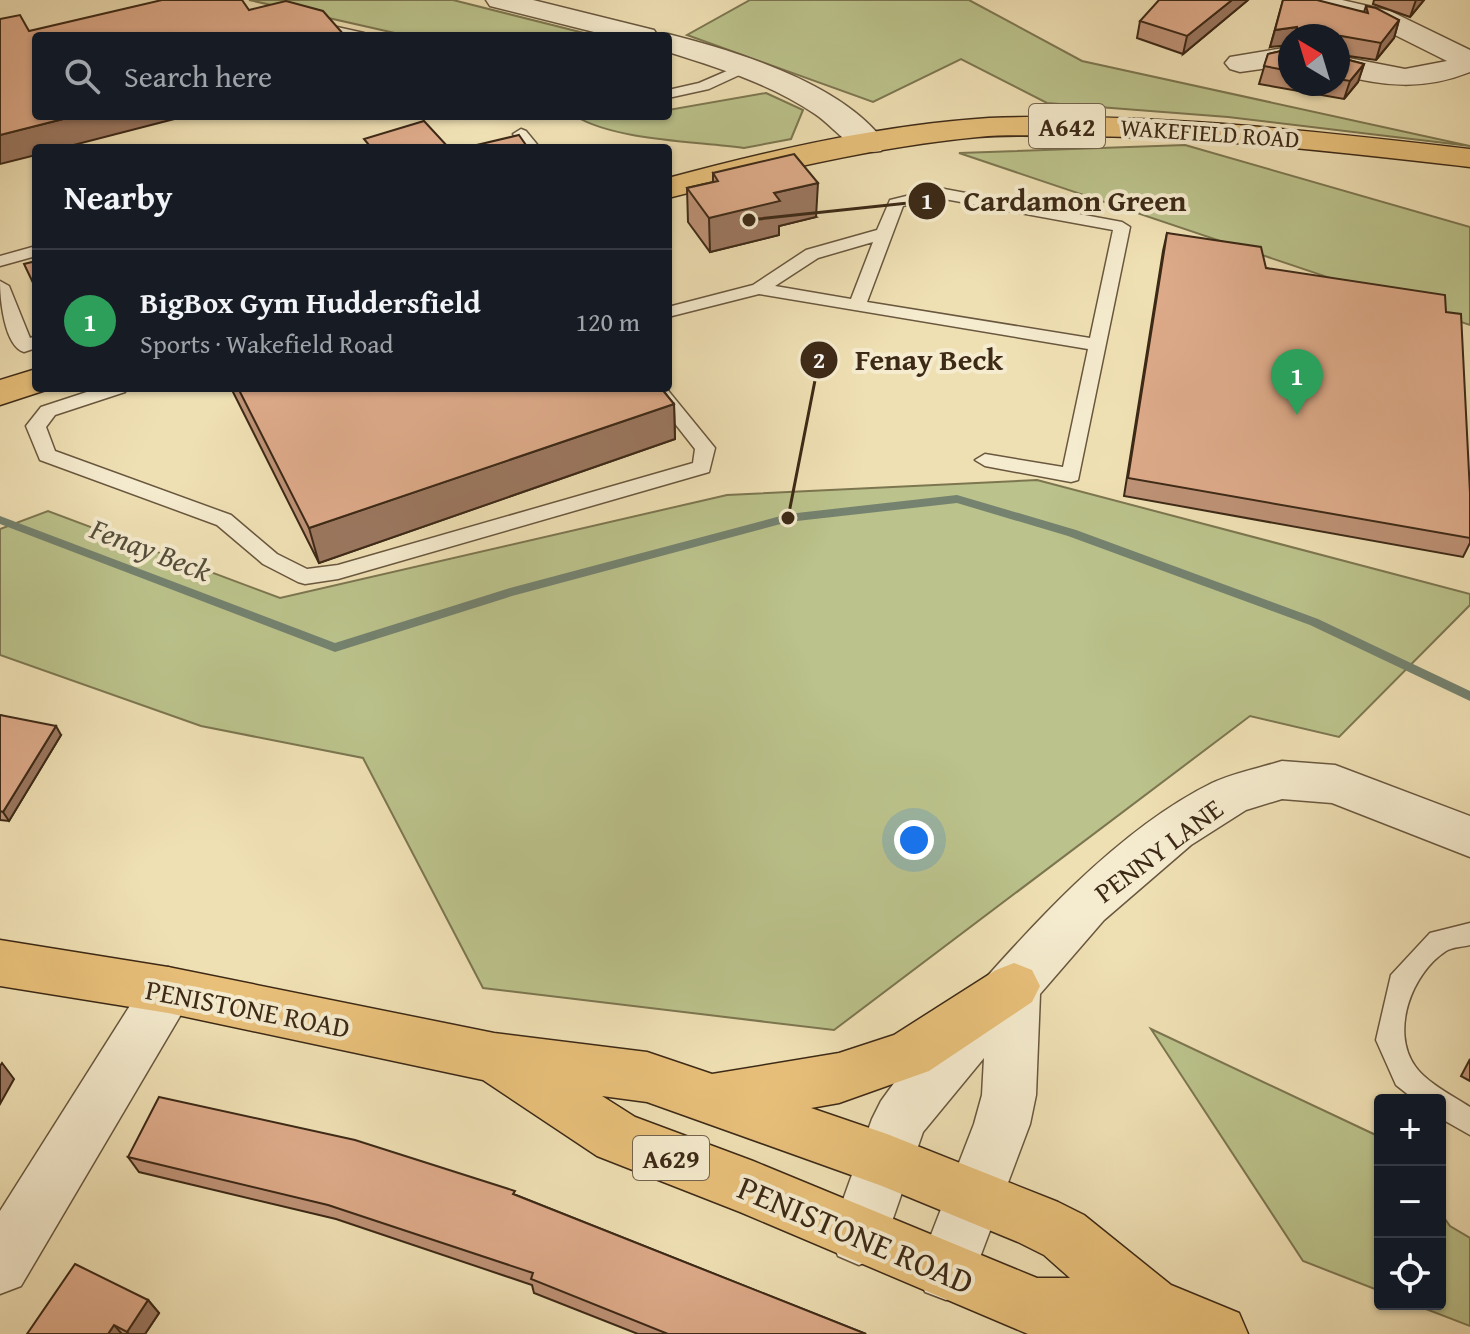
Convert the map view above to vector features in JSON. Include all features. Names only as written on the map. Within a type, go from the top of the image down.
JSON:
[{"type":"highway","name":"WAKEFIELD ROAD","points":[[672,187],[870,144],[981,128],[1119,126],[1205,129],[1470,158]]},
{"type":"highway","points":[[0,393],[32,382]]},
{"type":"highway","name":"PENISTONE ROAD","points":[[0,963],[168,990],[494,1058],[647,1077],[887,1161],[1064,1235],[1150,1306],[1218,1334]]},
{"type":"highway","points":[[710,1099],[839,1078],[910,1054],[1014,986]]},
{"type":"highway","name":"PENISTONE ROAD","points":[[494,1058],[617,1137],[753,1189],[1037,1308],[1150,1306]]},
{"type":"street","points":[[500,0],[628,32]]},
{"type":"street","points":[[1305,0],[1380,17],[1470,61]]},
{"type":"street","points":[[672,44],[788,85],[851,124],[870,144]]},
{"type":"street","points":[[1240,63],[1278,58]]},
{"type":"street","points":[[1350,69],[1409,79],[1440,75],[1470,61]]},
{"type":"street","name":"PENNY LANE","points":[[859,1236],[900,1119],[921,1090],[1086,905],[1174,831],[1230,796],[1282,780],[1335,784],[1470,837]]},
{"type":"street","points":[[946,1271],[1002,1124],[1009,1095],[1014,986]]},
{"type":"street","points":[[0,1265],[168,990]]},
{"type":"lane","points":[[319,27],[341,32]]},
{"type":"lane","points":[[672,93],[704,86],[743,68]]},
{"type":"lane","points":[[521,134],[529,144]]},
{"type":"lane","points":[[857,305],[896,203],[939,193],[1122,227],[1071,475],[985,460]]},
{"type":"lane","points":[[672,311],[759,289],[812,254],[885,233]]},
{"type":"lane","points":[[0,261],[32,252]]},
{"type":"lane","points":[[0,286],[24,346],[32,343]]},
{"type":"lane","points":[[759,289],[1098,345]]},
{"type":"lane","points":[[106,392],[48,411],[36,426],[47,455],[224,520],[270,559],[305,577],[338,572],[702,467],[705,448],[659,392]]},
{"type":"lane","points":[[1429,1094],[1406,1076],[1389,1040],[1400,983],[1439,941],[1470,934]]},
{"type":"lane","points":[[1446,1106],[1470,1122]]},
{"type":"green space","points":[[249,0],[453,0],[580,32],[390,32]]},
{"type":"green space","points":[[750,0],[969,0],[1082,61],[1470,146],[1228,117],[1047,103],[961,59],[873,102],[687,35]]},
{"type":"green space","points":[[766,93],[803,110],[791,139],[744,148],[634,135],[612,131],[584,120],[672,120],[672,109]]},
{"type":"green space","points":[[1185,145],[1470,227],[1470,325],[959,153]]},
{"type":"green space","points":[[1037,480],[1470,594],[1470,605],[1339,737],[1250,716],[834,1030],[483,988],[363,758],[201,726],[0,655],[0,529],[48,511],[280,598],[727,495]]},
{"type":"green space","points":[[1151,1029],[1374,1134],[1374,1289],[1303,1261]]},
{"type":"green space","points":[[1446,1220],[1470,1238],[1470,1326],[1429,1310],[1446,1310]]},
{"type":"building","points":[[162,0],[242,0],[249,10],[286,1],[323,11],[341,32],[32,32],[32,120],[59,120],[0,135],[0,19],[20,15],[29,31]]},
{"type":"building","points":[[1159,0],[1232,0],[1187,36],[1140,21]]},
{"type":"building","points":[[1283,0],[1317,0],[1368,13],[1366,6],[1399,20],[1381,43],[1350,38],[1350,24],[1278,24],[1278,30],[1275,30]]},
{"type":"building","points":[[1278,52],[1278,69],[1264,66],[1268,54]]},
{"type":"building","points":[[1350,60],[1364,64],[1350,81]]},
{"type":"building","points":[[424,121],[445,144],[368,144],[364,139]]},
{"type":"building","points":[[519,135],[525,144],[481,144]]},
{"type":"building","points":[[794,154],[818,183],[774,193],[780,201],[709,218],[687,188],[718,181],[713,173]]},
{"type":"building","points":[[1167,233],[1261,247],[1266,268],[1445,295],[1446,312],[1461,314],[1470,538],[1128,478]]},
{"type":"building","points":[[32,262],[32,281],[24,264]]},
{"type":"building","points":[[240,392],[664,392],[674,404],[309,528]]},
{"type":"building","points":[[0,715],[56,726],[3,812],[0,811]]},
{"type":"building","points":[[159,1097],[355,1140],[515,1191],[513,1194],[866,1334],[668,1334],[531,1279],[533,1273],[328,1205],[128,1157]]},
{"type":"building","points":[[75,1264],[148,1300],[127,1332],[114,1325],[108,1334],[27,1334]]},
{"type":"waterway","name":"Fenay Beck","points":[[0,520],[335,648],[510,592],[788,518],[957,499],[1072,533],[1314,622],[1470,696]]},
{"type":"place","name":"Cardamon Green","points":[[749,220]]},
{"type":"place","name":"BigBox Gym Huddersfield","points":[[1297,415]]},
{"type":"place","name":"Fenay Beck","points":[[788,518]]}]
